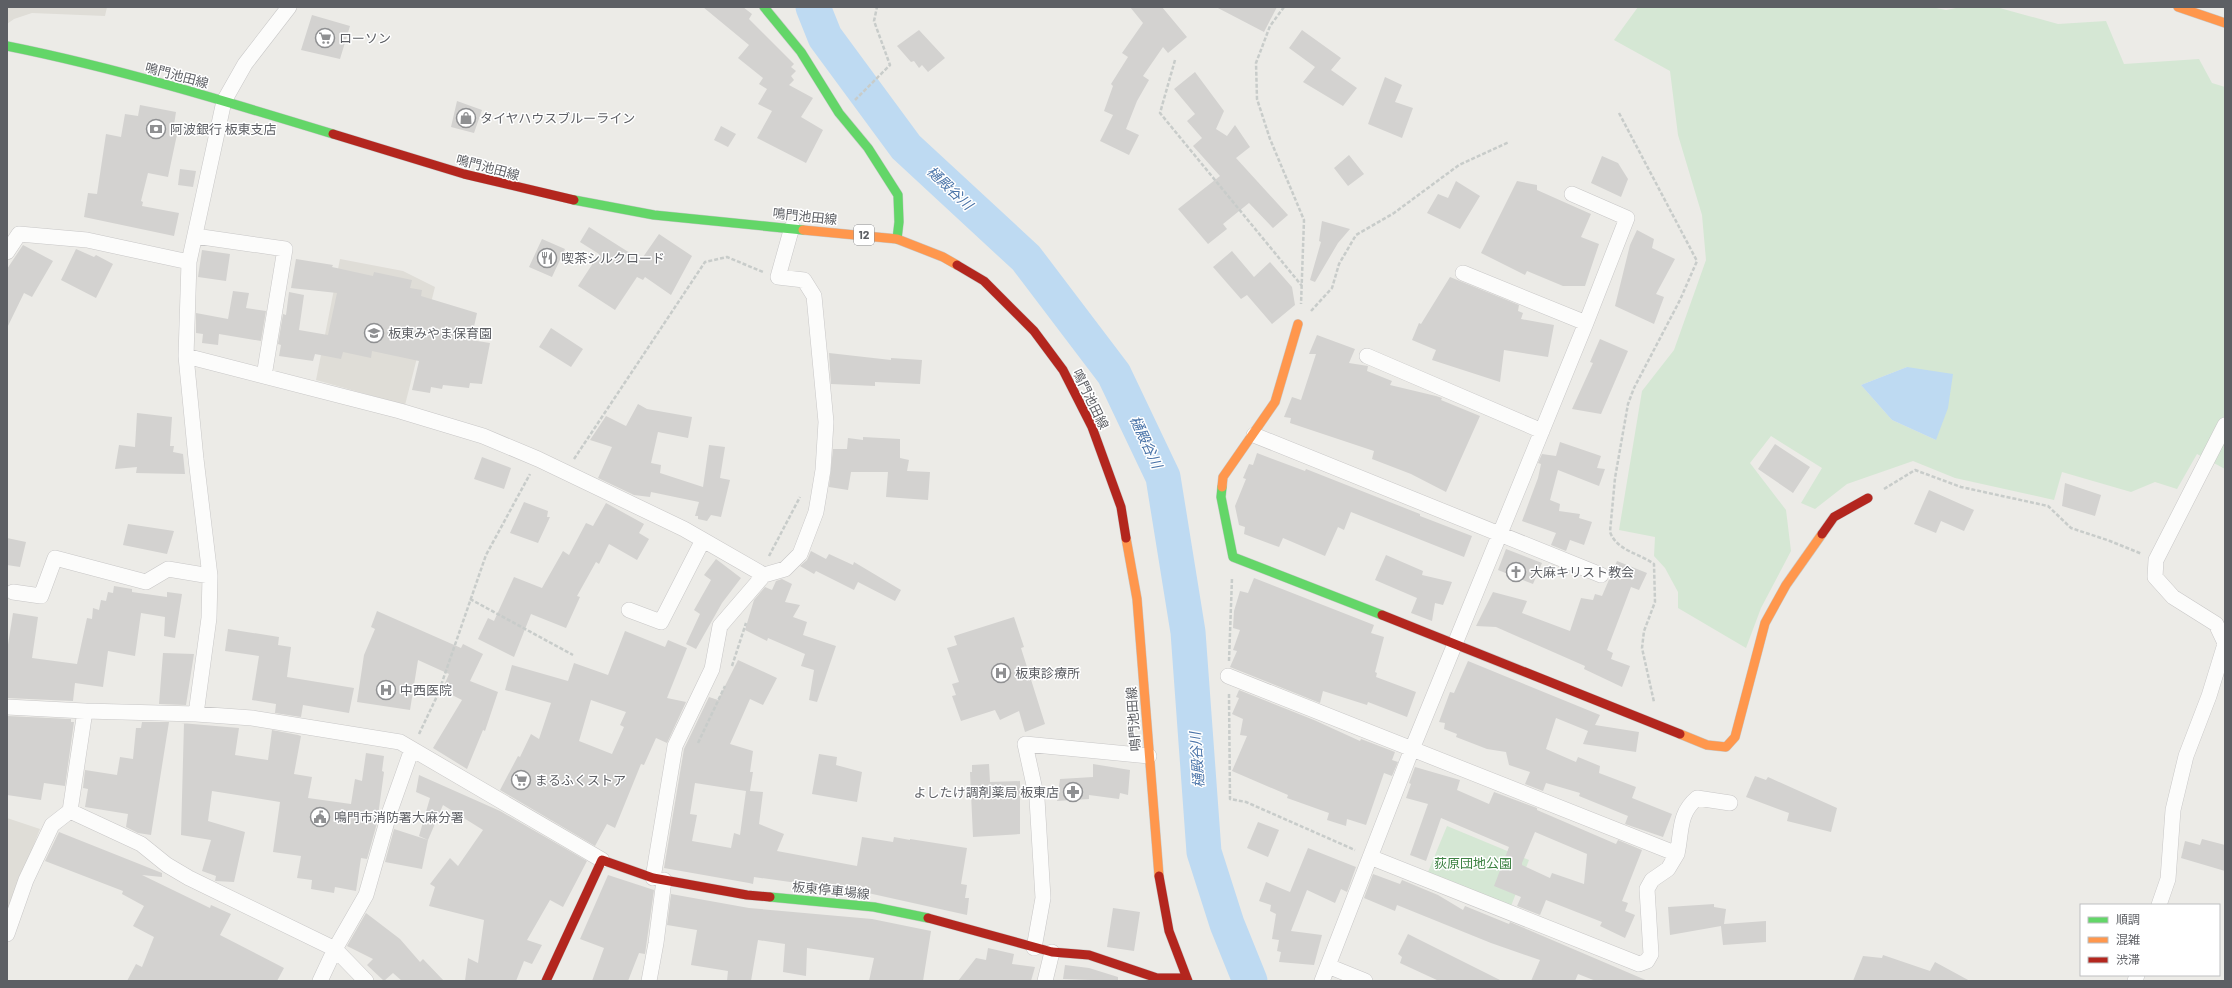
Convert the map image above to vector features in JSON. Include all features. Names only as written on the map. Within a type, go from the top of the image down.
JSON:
[{"type":"main road","points":[[764,7],[801,52],[840,113],[868,148],[898,196],[899,222],[897,239]]},
{"type":"main road","points":[[2178,7],[2225,23]]},
{"type":"main road","name":"鳴門池田線","points":[[7,46],[52,55],[224,101],[464,174],[550,196],[654,215],[792,227],[897,239],[943,257],[984,281],[1034,331],[1063,370],[1092,427],[1121,507],[1137,599],[1156,862],[1169,931],[1187,980]]},
{"type":"main road","points":[[1298,324],[1275,402],[1254,435],[1223,477],[1221,497],[1233,557],[1455,642],[1701,743],[1726,747],[1735,737],[1765,623],[1786,585],[1834,517],[1868,498]]},
{"type":"main road","points":[[546,981],[602,860]]},
{"type":"main road","name":"板東停車場線","points":[[602,860],[658,879],[747,895],[874,907],[942,921],[1034,948],[1052,952],[1089,955],[1157,978],[1187,980]]},
{"type":"street","points":[[196,714],[208,618],[210,576],[196,459],[186,356],[189,262],[224,101],[245,64],[289,7]]},
{"type":"street","points":[[1322,981],[1412,749],[1586,323],[1627,218],[1572,194]]},
{"type":"street","points":[[649,981],[656,943],[658,879],[675,746],[712,669],[720,626],[764,575],[785,569],[800,554],[816,512],[823,470],[826,422],[814,296],[804,280],[778,277],[792,227]]},
{"type":"street","points":[[7,252],[19,234],[87,240],[189,262]]},
{"type":"street","points":[[195,236],[286,249],[264,376]]},
{"type":"street","points":[[1463,273],[1586,323]]},
{"type":"street","points":[[186,356],[400,411],[483,436],[538,459],[703,540],[764,575]]},
{"type":"street","points":[[1367,356],[1542,431]]},
{"type":"street","points":[[2159,904],[2168,879],[2173,810],[2186,756],[2209,696],[2225,644],[2216,624],[2173,597],[2155,577],[2156,560],[2225,425]]},
{"type":"street","points":[[1254,435],[1601,575]]},
{"type":"street","points":[[629,610],[661,622],[703,540]]},
{"type":"street","points":[[13,592],[42,596],[54,558],[146,582],[168,569],[210,576]]},
{"type":"street","points":[[1228,676],[1677,854]]},
{"type":"street","points":[[7,707],[85,712],[196,714],[260,719],[400,742],[602,860]]},
{"type":"street","points":[[7,934],[26,880],[52,825],[70,811],[85,712]]},
{"type":"street","points":[[1034,948],[1043,898],[1037,799],[1025,744],[1149,756]]},
{"type":"street","points":[[320,981],[335,949],[366,895],[390,811],[412,749]]},
{"type":"street","points":[[1370,857],[1639,964],[1647,961],[1651,954],[1647,889],[1652,880],[1668,869],[1677,854],[1683,814],[1688,806],[1697,798],[1730,803]]},
{"type":"street","points":[[70,811],[141,844],[168,865],[189,878],[335,949],[366,981]]},
{"type":"street","points":[[1045,981],[1052,952]]},
{"type":"street","points":[[1328,966],[1365,981]]},
{"type":"path","points":[[850,105],[890,65],[874,21],[877,7]]},
{"type":"path","points":[[1284,7],[1270,26],[1256,63],[1256,99],[1270,139],[1304,220],[1302,286],[1298,324]]},
{"type":"path","points":[[1175,60],[1160,112],[1302,286]]},
{"type":"path","points":[[1619,113],[1697,261],[1680,300],[1634,388],[1628,404],[1615,478],[1610,532],[1622,548],[1644,557],[1654,564],[1655,602],[1644,631],[1642,648],[1660,725]]},
{"type":"path","points":[[1298,324],[1332,288],[1339,264],[1356,235],[1394,213],[1459,165],[1509,142]]},
{"type":"path","points":[[565,472],[705,262],[727,257],[778,277]]},
{"type":"path","points":[[412,749],[438,694],[486,555],[538,459]]},
{"type":"path","points":[[1868,498],[1915,470],[1961,487],[2048,506],[2071,528],[2110,540],[2156,560]]},
{"type":"path","points":[[1233,557],[1228,676],[1230,799],[1246,802],[1370,857]]},
{"type":"path","points":[[470,599],[573,655]]},
{"type":"shaded area","points":[[7,7],[107,7],[105,16],[32,13],[14,19],[7,24]]},
{"type":"shaded area","name":"板東みやま保育園","points":[[340,259],[403,271],[435,287],[405,405],[316,380]]},
{"type":"shaded area","points":[[7,818],[40,829],[7,914]]},
{"type":"green space","points":[[1638,7],[1931,7],[1946,10],[1961,7],[1996,7],[2058,24],[2106,21],[2124,64],[2199,59],[2212,83],[2225,87],[2225,469],[2197,454],[2177,489],[2155,482],[2131,492],[2062,472],[2054,500],[1955,478],[1913,461],[1847,484],[1815,509],[1801,503],[1822,468],[1771,436],[1750,463],[1786,510],[1791,551],[1761,608],[1746,648],[1678,608],[1678,592],[1665,568],[1654,556],[1655,537],[1619,530],[1642,391],[1674,350],[1706,260],[1702,215],[1678,135],[1670,71],[1614,40]],"holes":[[[1907,367],[1936,440],[1892,420],[1861,385]]]},
{"type":"green space","name":"荻原団地公園","points":[[1447,826],[1529,860],[1511,906],[1428,872]]},
{"type":"water","points":[[1907,367],[1953,374],[1948,408],[1936,440],[1892,420],[1861,385]]},
{"type":"building","points":[[703,7],[743,7],[752,14],[749,19],[794,64],[791,67],[796,71],[791,76],[794,80],[789,85],[813,98],[801,117],[823,130],[806,163],[757,138],[772,111],[758,104],[767,89],[759,84],[763,78],[738,58],[749,45]]},
{"type":"building","points":[[1130,7],[1162,7],[1187,37],[1168,53],[1163,47],[1143,76],[1149,80],[1137,101],[1126,129],[1139,135],[1129,155],[1100,141],[1113,115],[1104,111],[1113,86],[1111,84],[1128,57],[1122,53],[1143,23]]},
{"type":"building","points":[[1216,7],[1277,7],[1264,32]]},
{"type":"building","name":"ローソン","points":[[312,15],[350,26],[340,59],[301,50]]},
{"type":"building","points":[[919,30],[945,58],[928,72],[922,65],[919,68],[914,61],[911,62],[897,46]]},
{"type":"building","points":[[1302,30],[1341,58],[1331,70],[1357,88],[1343,106],[1303,82],[1315,67],[1289,48]]},
{"type":"building","points":[[1195,72],[1224,111],[1216,129],[1227,136],[1235,125],[1250,147],[1236,158],[1288,215],[1273,228],[1249,203],[1223,224],[1227,229],[1208,244],[1178,209],[1220,176],[1193,146],[1202,138],[1187,121],[1195,114],[1174,89]]},
{"type":"building","points":[[1385,77],[1402,85],[1395,102],[1413,108],[1402,138],[1368,124]]},
{"type":"building","name":"タイヤハウスブルーライン","points":[[457,101],[482,110],[474,133],[451,127]]},
{"type":"building","points":[[140,105],[176,112],[174,125],[179,125],[168,177],[148,173],[141,201],[143,202],[142,206],[179,213],[174,236],[84,217],[88,193],[97,194],[106,134],[121,137],[125,114],[138,116]]},
{"type":"building","points":[[721,126],[736,134],[728,147],[714,140]]},
{"type":"building","points":[[1349,155],[1364,174],[1348,186],[1334,168]]},
{"type":"building","points":[[1602,156],[1618,163],[1628,179],[1621,197],[1591,183]]},
{"type":"building","points":[[180,169],[196,171],[193,187],[178,185]]},
{"type":"building","points":[[1456,181],[1480,196],[1460,229],[1427,213],[1438,194],[1448,198]]},
{"type":"building","points":[[1517,181],[1537,185],[1537,190],[1591,214],[1581,237],[1599,244],[1585,286],[1563,286],[1527,271],[1525,275],[1481,253]]},
{"type":"building","points":[[1322,221],[1350,229],[1338,243],[1315,282],[1310,280],[1321,242],[1319,241]]},
{"type":"building","points":[[589,227],[641,260],[659,234],[692,256],[671,295],[645,277],[643,280],[637,277],[615,310],[578,286],[599,254],[580,242]]},
{"type":"building","points":[[1637,230],[1654,239],[1652,248],[1675,259],[1656,294],[1664,297],[1654,324],[1615,306],[1630,245]]},
{"type":"building","name":"喫茶シルクロード","points":[[542,239],[565,249],[552,277],[529,267]]},
{"type":"building","points":[[23,245],[53,261],[32,297],[24,293],[7,328],[7,269]]},
{"type":"building","points":[[76,249],[94,257],[96,255],[113,264],[96,298],[61,280]]},
{"type":"building","points":[[202,250],[230,254],[226,281],[198,277]]},
{"type":"building","points":[[1232,251],[1254,277],[1270,262],[1292,287],[1295,305],[1272,324],[1247,295],[1241,299],[1213,267]]},
{"type":"building","points":[[296,259],[333,265],[332,267],[373,276],[374,272],[412,280],[410,288],[422,290],[421,296],[477,313],[471,340],[490,343],[482,384],[470,383],[469,388],[443,385],[442,389],[431,387],[430,393],[412,390],[419,361],[372,351],[371,358],[343,352],[341,359],[315,354],[313,361],[279,356],[281,345],[278,344],[283,314],[286,315],[289,292],[304,295],[299,330],[328,335],[337,293],[291,288]]},
{"type":"building","points":[[1450,277],[1519,305],[1518,311],[1523,313],[1521,319],[1554,325],[1548,357],[1504,350],[1500,382],[1432,360],[1436,350],[1412,340],[1419,323],[1421,324]]},
{"type":"building","points":[[233,291],[249,293],[246,308],[266,311],[261,341],[219,334],[218,345],[202,343],[203,334],[196,333],[196,313],[228,319]]},
{"type":"building","points":[[551,328],[583,349],[571,367],[539,347]]},
{"type":"building","points":[[1317,335],[1355,349],[1349,363],[1368,366],[1367,371],[1392,381],[1390,385],[1442,398],[1441,400],[1480,416],[1446,492],[1411,474],[1372,459],[1374,451],[1290,423],[1291,418],[1284,417],[1292,397],[1301,400],[1316,354],[1309,354]]},
{"type":"building","points":[[1600,339],[1628,351],[1601,414],[1572,409],[1593,363],[1590,362]]},
{"type":"building","points":[[829,353],[891,360],[891,358],[922,360],[920,384],[875,382],[875,386],[831,384]]},
{"type":"building","points":[[638,404],[647,409],[692,417],[688,438],[658,432],[651,463],[661,465],[660,473],[703,487],[709,445],[725,447],[720,478],[730,480],[721,517],[711,515],[707,521],[698,519],[698,516],[695,516],[699,502],[651,492],[650,497],[634,495],[598,478],[612,447],[590,440],[606,416],[626,426]]},
{"type":"building","points":[[137,413],[172,417],[170,446],[174,446],[173,452],[183,454],[185,474],[136,473],[137,467],[115,469],[119,445],[135,447]]},
{"type":"building","points":[[863,437],[900,439],[900,458],[909,460],[907,471],[930,472],[928,500],[886,497],[888,472],[851,472],[848,490],[829,487],[833,449],[847,449],[848,438],[863,440]]},
{"type":"building","points":[[1560,442],[1601,456],[1597,468],[1605,469],[1599,486],[1558,470],[1550,500],[1560,504],[1559,511],[1580,514],[1579,518],[1592,522],[1584,545],[1570,540],[1566,551],[1551,545],[1556,533],[1522,521],[1538,478],[1541,464],[1538,463],[1542,454],[1556,456]]},
{"type":"building","points":[[1775,444],[1810,467],[1793,493],[1758,469]]},
{"type":"building","points":[[1257,453],[1305,471],[1306,469],[1472,536],[1464,557],[1351,512],[1344,530],[1338,527],[1325,556],[1283,538],[1279,547],[1244,534],[1245,527],[1239,525],[1235,506],[1246,479],[1243,478],[1249,464],[1253,465]]},
{"type":"building","points":[[482,457],[511,468],[504,489],[474,479]]},
{"type":"building","points":[[2065,483],[2101,495],[2095,516],[2062,506]]},
{"type":"building","points":[[1929,490],[1974,510],[1964,531],[1941,521],[1936,533],[1914,524]]},
{"type":"building","points":[[524,502],[548,511],[547,517],[550,517],[538,543],[510,533]]},
{"type":"building","points":[[606,503],[644,524],[639,533],[649,539],[637,560],[609,544],[599,564],[596,562],[577,596],[580,597],[566,628],[531,614],[514,657],[478,639],[488,618],[494,621],[514,577],[542,588],[563,551],[569,555],[586,523],[593,526]]},
{"type":"building","points":[[128,524],[174,531],[167,554],[123,545]]},
{"type":"building","points":[[7,538],[26,542],[20,567],[7,565]]},
{"type":"building","points":[[1506,549],[1542,563],[1533,584],[1498,570]]},
{"type":"building","points":[[811,551],[826,559],[829,554],[853,565],[854,562],[901,590],[895,601],[858,582],[854,590],[816,571],[814,574],[800,566],[807,560]]},
{"type":"building","points":[[1386,555],[1423,571],[1422,575],[1452,582],[1443,605],[1435,603],[1432,621],[1411,613],[1417,598],[1375,580]]},
{"type":"building","points":[[716,559],[741,578],[722,603],[696,649],[686,644],[700,614],[694,610],[711,580],[704,575]]},
{"type":"building","points":[[1617,561],[1647,573],[1639,590],[1631,587],[1607,650],[1613,653],[1611,659],[1630,666],[1622,687],[1584,669],[1585,666],[1496,627],[1476,626],[1493,592],[1527,601],[1522,613],[1570,631],[1581,598],[1593,600],[1595,594],[1602,596]]},
{"type":"building","points":[[1254,578],[1374,625],[1371,633],[1384,637],[1375,672],[1377,673],[1376,677],[1416,692],[1407,717],[1368,702],[1367,705],[1323,691],[1320,703],[1230,667],[1237,651],[1233,650],[1240,630],[1233,628],[1234,611],[1240,591],[1248,593]]},
{"type":"building","points":[[782,579],[792,584],[785,602],[800,605],[793,617],[807,622],[803,635],[836,646],[817,702],[809,700],[814,670],[801,666],[805,654],[768,638],[767,641],[745,630],[754,600],[765,587],[772,590],[776,581]]},
{"type":"building","points":[[114,586],[132,589],[132,592],[167,597],[167,592],[182,594],[175,638],[164,636],[165,617],[141,613],[135,656],[108,651],[103,687],[75,683],[73,701],[7,698],[7,651],[13,613],[38,617],[32,658],[77,664],[87,618],[92,619],[93,608],[99,610],[101,600],[106,601],[108,592],[113,593]]},
{"type":"building","points":[[377,611],[461,648],[463,644],[483,654],[470,681],[498,692],[485,731],[483,730],[467,769],[433,748],[462,700],[442,690],[449,674],[418,660],[410,710],[357,702],[364,655],[375,629],[371,627]]},
{"type":"building","name":"板東診療所","points":[[1014,617],[1024,647],[1021,648],[1045,724],[1025,732],[1019,711],[1000,720],[995,710],[961,721],[952,696],[956,695],[952,684],[959,682],[947,648],[957,645],[954,636]]},
{"type":"building","points":[[228,629],[279,637],[278,645],[291,647],[287,677],[354,688],[349,713],[303,705],[301,717],[275,713],[276,704],[252,700],[259,656],[225,651]]},
{"type":"building","points":[[625,631],[665,647],[668,640],[687,648],[667,698],[686,702],[667,743],[656,738],[644,765],[641,764],[615,828],[607,824],[595,846],[500,790],[518,756],[520,757],[531,734],[539,739],[551,703],[505,690],[512,665],[568,681],[574,663],[608,675]],"holes":[[[591,700],[626,712],[620,725],[624,727],[612,754],[579,741]]]},
{"type":"building","points":[[163,653],[194,654],[186,705],[159,704]]},
{"type":"building","points":[[738,660],[777,678],[763,705],[750,699],[730,744],[753,751],[750,772],[753,772],[750,791],[763,792],[759,824],[784,834],[777,851],[857,866],[862,837],[893,842],[894,837],[967,848],[961,884],[967,885],[965,898],[969,898],[967,915],[868,893],[754,877],[753,884],[664,868],[684,749],[709,697],[718,700]],"holes":[[[695,783],[746,791],[740,835],[734,833],[731,848],[692,841],[697,815],[690,814]]]},
{"type":"building","points":[[1468,661],[1600,715],[1595,725],[1639,732],[1636,752],[1583,744],[1588,731],[1556,718],[1546,749],[1576,762],[1578,757],[1600,766],[1599,773],[1636,787],[1632,798],[1672,814],[1663,837],[1625,824],[1628,816],[1579,796],[1580,793],[1546,783],[1543,791],[1525,784],[1530,772],[1509,765],[1506,752],[1487,749],[1456,737],[1457,734],[1444,729],[1445,723],[1439,722],[1450,692],[1454,693]]},
{"type":"building","points":[[1239,690],[1314,720],[1360,741],[1361,739],[1395,752],[1392,760],[1398,762],[1392,776],[1384,773],[1366,825],[1347,819],[1346,826],[1327,820],[1329,813],[1287,798],[1288,795],[1232,771],[1247,736],[1240,735],[1243,719],[1232,714],[1239,698],[1236,697]]},
{"type":"building","points":[[7,716],[71,719],[71,722],[74,722],[65,786],[44,783],[41,800],[7,795]]},
{"type":"building","points":[[142,722],[169,722],[151,835],[138,833],[126,827],[128,814],[85,807],[88,789],[83,788],[85,770],[117,775],[120,757],[133,759],[136,728],[141,728]]},
{"type":"building","points":[[184,723],[239,728],[235,755],[268,760],[272,730],[301,736],[294,774],[312,777],[308,798],[351,804],[355,779],[362,781],[366,753],[384,756],[382,771],[384,772],[377,823],[367,859],[361,858],[356,891],[335,887],[334,893],[311,889],[312,880],[297,878],[301,856],[273,852],[280,802],[212,791],[208,821],[245,832],[234,882],[215,881],[216,876],[202,871],[211,840],[181,835]]},
{"type":"building","points":[[819,754],[837,757],[836,765],[862,772],[857,802],[812,794]]},
{"type":"building","points":[[989,764],[990,782],[1020,781],[1020,834],[973,837],[970,772],[972,772],[972,765]]},
{"type":"building","points":[[1093,764],[1130,770],[1128,795],[1120,793],[1119,799],[1089,795],[1089,799],[1057,801],[1060,779],[1093,777]]},
{"type":"building","points":[[1415,767],[1460,780],[1457,790],[1489,804],[1494,792],[1537,808],[1537,810],[1616,844],[1618,840],[1642,850],[1622,901],[1628,903],[1625,911],[1635,915],[1625,938],[1600,926],[1602,922],[1546,900],[1540,915],[1517,906],[1521,897],[1494,886],[1509,847],[1441,818],[1426,861],[1410,855],[1428,804],[1406,798],[1411,784],[1409,783]],"holes":[[[1535,832],[1587,854],[1584,884],[1552,873],[1550,878],[1522,865]]]},
{"type":"building","points":[[419,775],[500,811],[587,861],[563,907],[550,900],[527,940],[542,945],[532,964],[524,961],[516,981],[465,981],[468,958],[478,963],[484,920],[429,906],[435,887],[430,884],[450,858],[458,866],[483,830],[443,805],[428,840],[419,836],[430,798],[416,792]]},
{"type":"building","points":[[1755,776],[1766,780],[1768,777],[1837,808],[1831,832],[1787,821],[1789,813],[1746,797]]},
{"type":"building","points":[[1258,822],[1279,830],[1268,857],[1247,848]]},
{"type":"building","points":[[394,829],[428,840],[422,869],[385,862]]},
{"type":"building","points":[[59,832],[162,873],[162,877],[142,875],[210,908],[211,905],[231,914],[220,935],[284,968],[277,981],[127,981],[136,964],[142,967],[154,937],[133,926],[144,906],[122,894],[123,891],[45,861]]},
{"type":"building","points":[[2202,839],[2225,845],[2225,871],[2181,858],[2185,841],[2200,845]]},
{"type":"building","points":[[1308,848],[1356,867],[1347,892],[1341,889],[1335,903],[1307,890],[1291,931],[1322,935],[1314,965],[1279,962],[1281,952],[1277,951],[1279,940],[1272,939],[1276,914],[1270,911],[1271,905],[1259,901],[1266,882],[1290,892]]},
{"type":"building","points":[[1373,874],[1400,884],[1402,880],[1438,895],[1463,910],[1465,906],[1509,924],[1510,922],[1648,981],[1596,981],[1578,974],[1575,981],[1531,981],[1540,960],[1491,943],[1397,905],[1395,911],[1364,898]]},
{"type":"building","points":[[608,875],[654,890],[645,954],[639,953],[628,981],[592,981],[604,948],[580,939]]},
{"type":"building","points":[[671,894],[749,908],[872,919],[931,931],[923,981],[869,981],[874,958],[807,948],[806,976],[783,972],[785,944],[758,940],[751,981],[727,981],[728,971],[691,965],[697,930],[667,925]]},
{"type":"building","points":[[1714,904],[1714,907],[1726,909],[1724,924],[1766,921],[1766,942],[1723,945],[1721,926],[1670,935],[1668,907]]},
{"type":"building","points":[[1113,908],[1140,912],[1134,951],[1107,947]]},
{"type":"building","points":[[366,913],[400,939],[420,962],[423,959],[444,981],[402,981],[393,973],[384,981],[367,965],[373,959],[347,946]]},
{"type":"building","points":[[1408,934],[1502,981],[1439,981],[1400,963],[1402,957],[1398,954]]},
{"type":"building","points":[[988,948],[1014,954],[1012,964],[1035,967],[1031,981],[958,981],[976,958],[986,960]]},
{"type":"building","points":[[1883,955],[1930,971],[1935,962],[1970,981],[1853,981],[1863,956],[1882,958]]},
{"type":"building","points":[[1065,965],[1089,968],[1118,977],[1118,981],[1063,979]]},
{"type":"waterway","name":"樋殿谷川","points":[[813,7],[825,37],[906,147],[1026,258],[1114,374],[1163,477],[1188,632],[1204,852],[1227,924],[1250,981]]},
{"type":"traffic: fast","points":[[764,7],[801,52],[839,113],[868,148],[898,195],[899,222],[897,239]]},
{"type":"traffic: fast","points":[[7,46],[89,64],[130,75],[211,97],[333,134]]},
{"type":"traffic: fast","points":[[574,200],[654,215],[803,230]]},
{"type":"traffic: fast","points":[[1222,487],[1221,497],[1233,557],[1382,615]]},
{"type":"traffic: fast","points":[[770,897],[874,907],[928,918]]},
{"type":"traffic: slow","points":[[2178,7],[2225,23]]},
{"type":"traffic: slow","points":[[803,230],[897,239],[943,257],[957,265]]},
{"type":"traffic: slow","points":[[1222,487],[1223,477],[1275,402],[1298,324]]},
{"type":"traffic: slow","points":[[1680,734],[1707,745],[1726,747],[1735,737],[1765,623],[1786,585],[1822,534]]},
{"type":"traffic: slow","points":[[1126,538],[1137,599],[1159,876]]},
{"type":"traffic: jam","points":[[333,134],[464,174],[574,200]]},
{"type":"traffic: jam","points":[[957,265],[984,281],[1034,331],[1063,370],[1092,427],[1121,507],[1126,538]]},
{"type":"traffic: jam","points":[[1822,534],[1834,517],[1868,498]]},
{"type":"traffic: jam","points":[[1382,615],[1680,734]]},
{"type":"traffic: jam","points":[[546,981],[602,860],[653,878],[747,895],[770,897]]},
{"type":"traffic: jam","points":[[1159,876],[1169,931],[1188,981]]},
{"type":"traffic: jam","points":[[928,918],[1052,952],[1089,955],[1157,978],[1186,978]]},
{"type":"place","name":"ローソン","points":[[325,38]]},
{"type":"place","name":"タイヤハウスブルーライン","points":[[466,118]]},
{"type":"place","name":"阿波銀行 板東支店","points":[[156,129]]},
{"type":"place","name":"喫茶シルクロード","points":[[547,258]]},
{"type":"place","name":"板東みやま保育園","points":[[374,333]]},
{"type":"place","name":"大麻キリスト教会","points":[[1516,572]]},
{"type":"place","name":"板東診療所","points":[[1001,673]]},
{"type":"place","name":"中西医院","points":[[386,690]]},
{"type":"place","name":"まるふくストア","points":[[521,780]]},
{"type":"place","name":"よしたけ調剤薬局 板東店","points":[[1073,792]]},
{"type":"place","name":"鳴門市消防署大麻分署","points":[[320,817]]}]
